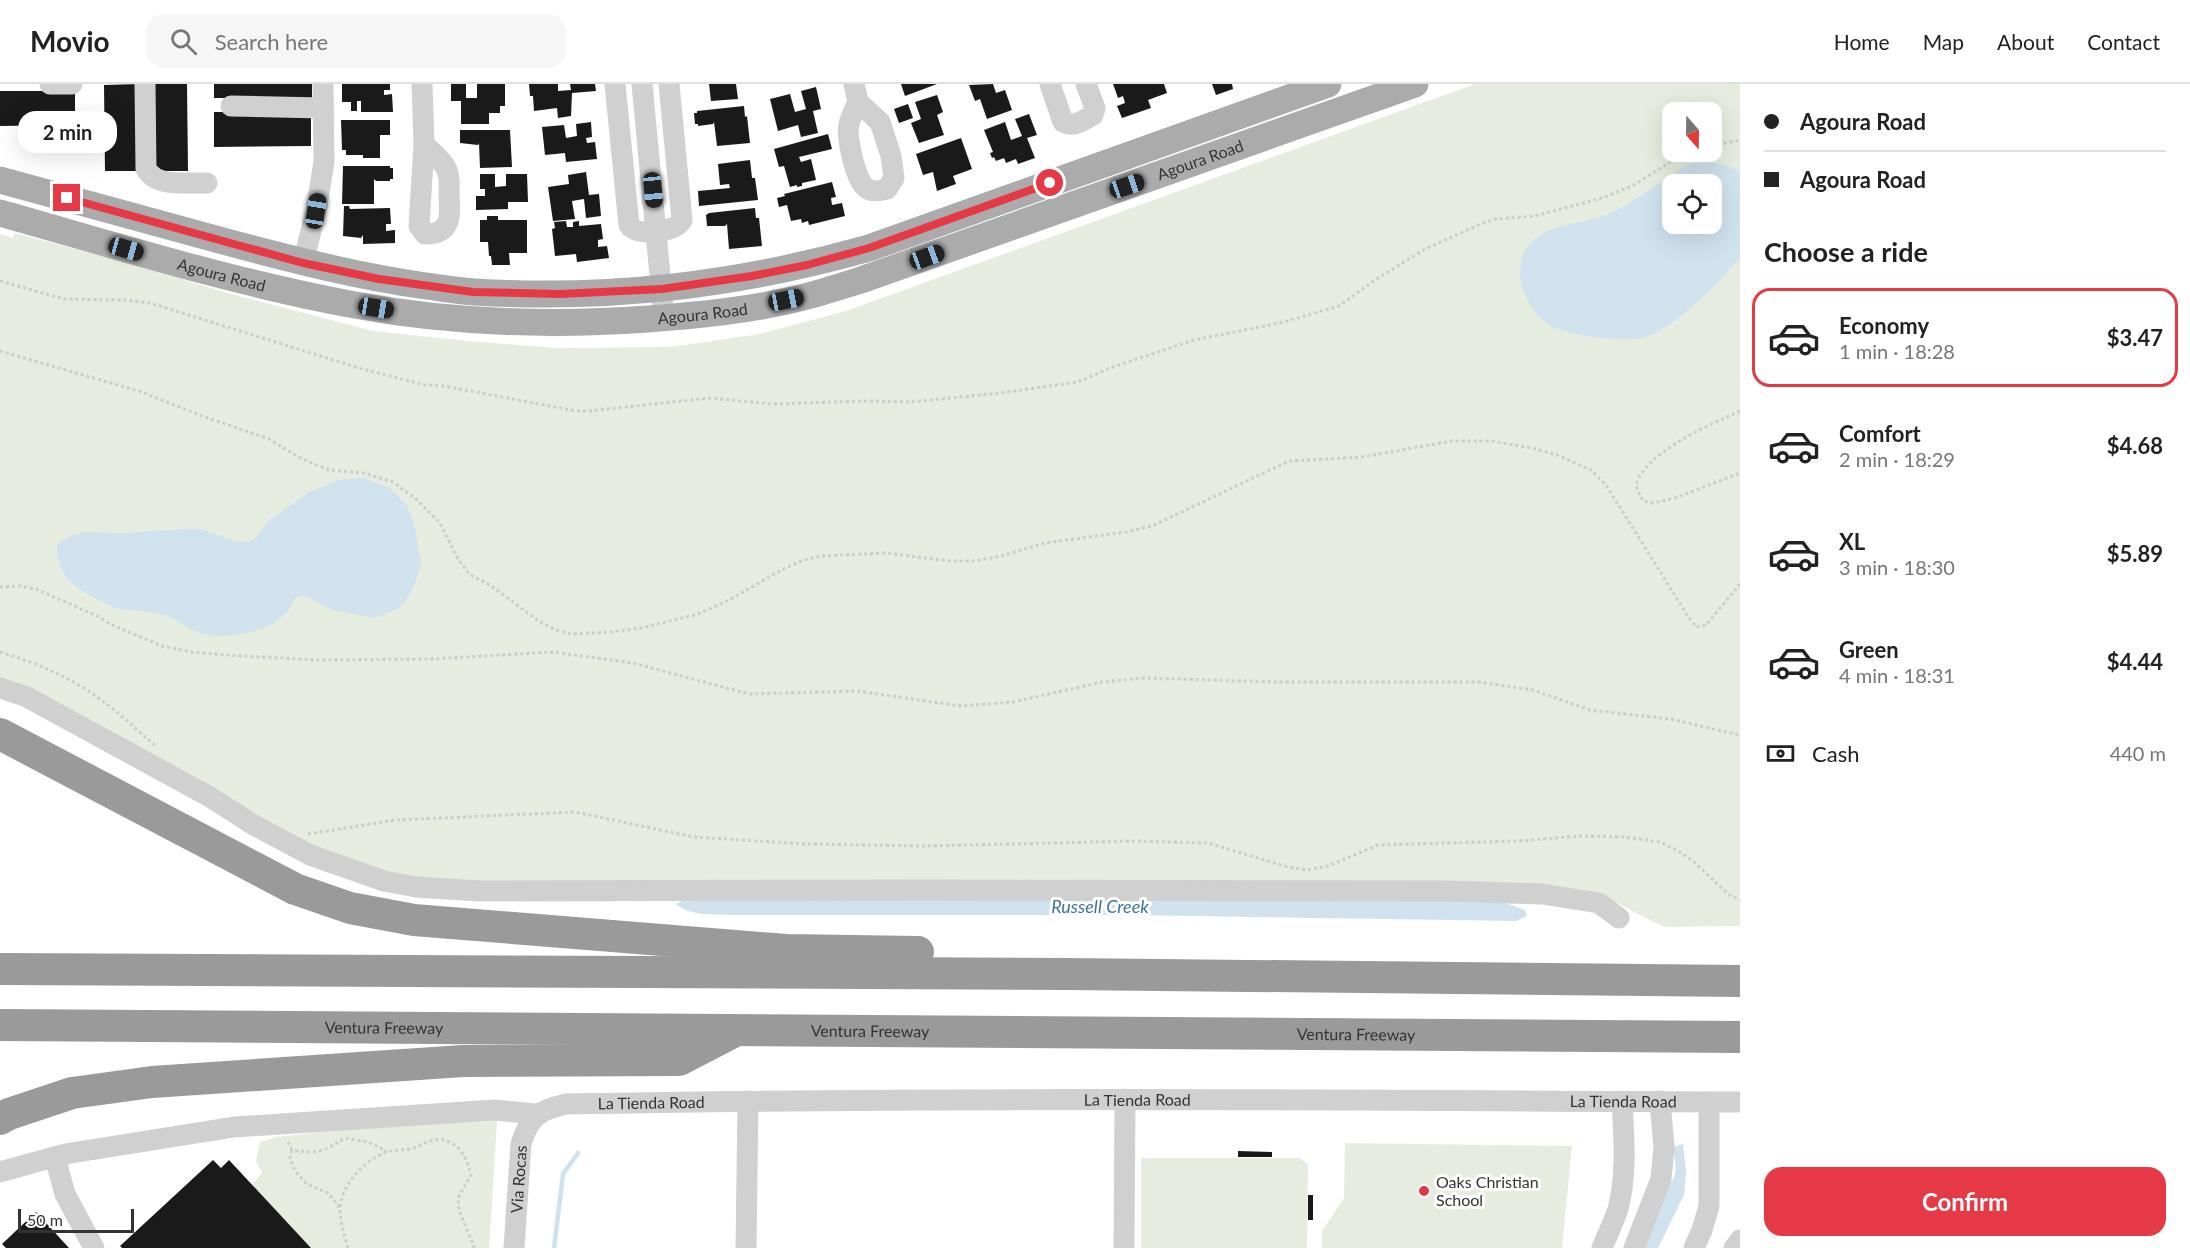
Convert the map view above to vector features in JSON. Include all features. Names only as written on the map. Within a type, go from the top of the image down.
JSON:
[{"type":"highway","points":[[0,734],[296,889],[350,908],[414,920],[786,950],[1029,954],[1067,974]]},
{"type":"highway","points":[[0,969],[1067,974],[1740,981]]},
{"type":"highway","name":"Ventura Freeway","points":[[0,1024],[1740,1037]]},
{"type":"highway","points":[[0,1119],[72,1093],[153,1082],[443,1062],[679,1060],[735,1030]]},
{"type":"main road","name":"Agoura Road","points":[[0,180],[303,263],[379,279],[473,292],[560,294],[662,289],[763,274],[869,248],[1328,84]]},
{"type":"main road","name":"Agoura Road","points":[[0,213],[189,267],[295,293],[356,305],[436,317],[511,322],[583,323],[664,318],[732,311],[804,297],[861,280],[1415,84]]},
{"type":"main road","points":[[295,293],[303,263]]},
{"type":"street","points":[[50,84],[72,84]]},
{"type":"street","points":[[145,84],[146,169],[151,176],[160,181],[207,183]]},
{"type":"street","points":[[303,263],[316,211],[324,162],[323,84]]},
{"type":"street","points":[[422,84],[424,144]]},
{"type":"street","points":[[615,84],[629,225],[636,231],[657,232],[674,229],[680,226],[682,220],[669,84]]},
{"type":"street","points":[[642,84],[664,318]]},
{"type":"street","points":[[1050,84],[1063,122],[1067,124],[1081,123],[1093,115],[1095,108],[1086,84]]},
{"type":"street","points":[[231,106],[323,108]]},
{"type":"street","points":[[0,688],[25,696],[210,797],[261,829],[310,855],[384,882],[416,887],[480,891],[951,890],[1542,894],[1599,903],[1619,918]]},
{"type":"street","points":[[1124,1248],[1125,1099]]},
{"type":"street","name":"La Tienda Road","points":[[536,1114],[550,1107],[566,1104],[748,1101],[1125,1099],[1740,1102]]},
{"type":"street","points":[[746,1248],[748,1101]]},
{"type":"street","points":[[1602,1248],[1622,1192],[1624,1138],[1622,1101]]},
{"type":"street","points":[[1634,1248],[1661,1179],[1664,1147],[1660,1101]]},
{"type":"street","points":[[1694,1248],[1709,1206],[1709,1102]]},
{"type":"street","points":[[0,1172],[55,1157],[234,1126],[495,1110],[536,1114]]},
{"type":"street","name":"Via Rocas","points":[[513,1248],[521,1144],[526,1129],[536,1114]]},
{"type":"street","points":[[55,1157],[65,1194],[94,1248]]},
{"type":"street","points":[[1734,1248],[1740,1240]]},
{"type":"path","points":[[1722,144],[1740,140]]},
{"type":"path","points":[[0,281],[64,299],[125,300],[150,303],[380,374],[425,385],[444,386],[576,411],[710,398],[774,404],[911,402],[1078,382],[1110,368],[1181,344],[1320,312],[1346,302],[1372,282],[1425,249],[1483,224],[1496,219],[1535,216],[1595,200],[1634,185],[1670,162]]},
{"type":"path","points":[[0,351],[142,392],[269,439],[302,459],[329,470],[363,473],[393,483],[416,499],[440,523],[458,559],[469,574],[490,585],[540,622],[556,630],[572,634],[610,633],[698,614],[729,600],[785,568],[814,558],[840,554],[887,553],[950,561],[987,559],[1045,543],[1126,532],[1152,526],[1289,461],[1362,457],[1438,443],[1464,441],[1491,441],[1532,447],[1570,460],[1598,475],[1696,627],[1706,625],[1740,584]]},
{"type":"path","points":[[1740,411],[1687,436],[1663,453],[1641,473],[1636,486],[1643,501],[1653,503],[1675,498],[1740,473]]},
{"type":"path","points":[[0,587],[20,586],[36,589],[162,646],[186,652],[317,660],[423,659],[553,652],[633,663],[749,694],[851,691],[960,706],[1013,702],[1102,682],[1144,678],[1270,682],[1480,682],[1520,687],[1590,710],[1670,719],[1740,735]]},
{"type":"path","points":[[0,652],[44,666],[68,679],[112,708],[157,747]]},
{"type":"path","points":[[302,834],[396,820],[580,812],[626,824],[694,837],[805,844],[925,846],[1137,841],[1212,844],[1288,867],[1307,870],[1328,866],[1378,845],[1519,841],[1580,836],[1624,837],[1660,842],[1676,850],[1692,860],[1728,894],[1740,900]]},
{"type":"path","points":[[282,1124],[284,1135],[292,1150],[290,1158],[295,1171],[308,1184],[327,1193],[341,1210]]},
{"type":"path","points":[[292,1150],[314,1153],[331,1147],[345,1138],[368,1142],[387,1151]]},
{"type":"path","points":[[348,1248],[342,1229],[340,1203],[348,1184],[368,1161],[387,1151],[413,1148],[431,1140],[447,1140],[459,1148],[467,1160],[471,1175],[458,1198],[459,1211],[474,1245],[472,1248]]},
{"type":"shaded area","points":[[1475,84],[1740,84],[1740,926],[1664,927],[1601,895],[434,885],[347,867],[0,678],[0,234],[13,238],[15,233],[146,268],[227,293],[373,331],[557,348],[670,347],[760,334],[846,311]]},
{"type":"shaded area","points":[[497,1121],[489,1248],[311,1248],[252,1185],[262,1173],[256,1161],[260,1142],[276,1137],[386,1125]]},
{"type":"shaded area","points":[[1345,1143],[1572,1146],[1562,1248],[1322,1248],[1322,1231],[1344,1198]]},
{"type":"shaded area","points":[[1141,1158],[1300,1158],[1308,1165],[1307,1248],[1141,1248]]},
{"type":"water","points":[[1709,162],[1731,167],[1740,172],[1740,257],[1696,304],[1656,333],[1635,339],[1610,339],[1567,332],[1556,329],[1541,318],[1527,299],[1520,277],[1520,266],[1529,245],[1546,232],[1613,212],[1662,182],[1662,234],[1722,234],[1722,174],[1674,174],[1691,164]]},
{"type":"water","points":[[364,478],[389,488],[407,505],[415,527],[421,565],[406,601],[397,609],[375,618],[332,610],[304,595],[295,598],[290,608],[279,620],[258,630],[233,635],[209,635],[195,631],[168,616],[114,607],[75,586],[60,565],[57,544],[70,536],[83,532],[124,533],[200,529],[238,542],[248,542],[257,537],[268,521],[310,492],[339,480]]},
{"type":"water","name":"Russell Creek","points":[[686,899],[1500,901],[1525,910],[1527,916],[1516,921],[1125,915],[730,915],[688,911],[676,904]]},
{"type":"water","points":[[1683,1144],[1686,1171],[1684,1195],[1658,1248],[1641,1248],[1674,1177],[1676,1170],[1673,1147]]},
{"type":"building","points":[[139,84],[140,171],[105,171],[104,85]]},
{"type":"building","points":[[153,84],[187,84],[188,171],[154,171]]},
{"type":"building","points":[[214,84],[312,84],[312,98],[214,98]]},
{"type":"building","points":[[342,84],[390,84],[390,90],[384,90],[384,95],[392,94],[393,112],[361,112],[361,101],[357,101],[357,111],[351,111],[351,102],[342,102]]},
{"type":"building","points":[[451,84],[466,84],[466,98],[477,98],[477,84],[505,84],[505,106],[500,106],[500,113],[489,113],[489,124],[461,124],[461,101],[451,101]]},
{"type":"building","points":[[529,84],[558,84],[558,91],[571,90],[570,84],[595,84],[596,91],[572,93],[571,116],[558,118],[557,108],[534,111]]},
{"type":"building","points":[[709,84],[736,84],[738,99],[711,101]]},
{"type":"building","points":[[901,84],[937,84],[905,96]]},
{"type":"building","points":[[993,84],[996,93],[1005,90],[1012,110],[987,119],[980,99],[975,101],[969,85]]},
{"type":"building","points":[[1113,84],[1164,84],[1167,93],[1148,100],[1151,108],[1122,118],[1117,106],[1125,103],[1123,96],[1118,98]]},
{"type":"building","points":[[1212,84],[1232,84],[1233,89],[1216,95]]},
{"type":"building","points":[[816,87],[821,109],[813,111],[818,133],[801,137],[798,125],[778,131],[770,99],[790,94],[795,112],[806,109],[801,91]]},
{"type":"building","points":[[0,91],[75,91],[75,125],[0,126]]},
{"type":"building","points":[[937,95],[943,112],[937,115],[944,135],[919,143],[911,123],[921,119],[915,102]]},
{"type":"building","points":[[908,104],[913,118],[899,123],[894,109]]},
{"type":"building","points":[[744,106],[750,143],[717,146],[714,122],[698,126],[695,124],[694,113],[697,111]]},
{"type":"building","points":[[214,112],[311,112],[311,146],[214,147]]},
{"type":"building","points":[[1029,114],[1037,135],[1027,138],[1035,158],[1018,164],[1016,159],[1006,163],[1004,158],[996,161],[994,157],[992,158],[990,153],[993,152],[984,130],[1005,122],[1011,140],[1022,136],[1015,119]]},
{"type":"building","points":[[341,120],[390,120],[390,135],[380,135],[380,158],[346,155],[346,150],[342,150]]},
{"type":"building","points":[[591,122],[592,137],[586,138],[587,143],[595,142],[597,159],[566,162],[565,153],[545,155],[542,127],[564,125],[566,138],[577,136],[576,124]]},
{"type":"building","points":[[460,130],[510,130],[512,167],[480,168],[479,143],[478,145],[460,143]]},
{"type":"building","points":[[828,134],[832,149],[799,157],[801,162],[811,159],[816,180],[802,183],[802,186],[790,187],[784,166],[779,167],[774,149]]},
{"type":"building","points":[[961,138],[972,169],[953,176],[956,184],[937,191],[933,172],[923,175],[916,154]]},
{"type":"building","points":[[750,160],[758,200],[699,206],[698,191],[730,188],[729,184],[720,185],[718,164]]},
{"type":"building","points":[[343,166],[390,166],[393,168],[393,179],[376,181],[374,179],[374,204],[342,204]]},
{"type":"building","points":[[586,172],[589,195],[599,194],[601,216],[586,218],[584,199],[572,201],[575,219],[553,221],[548,187],[569,184],[568,175]]},
{"type":"building","points":[[480,174],[495,174],[495,187],[506,186],[506,174],[527,174],[528,202],[508,202],[508,209],[476,210],[476,196],[485,196],[485,189],[480,189]]},
{"type":"building","points":[[832,182],[836,197],[831,198],[832,205],[842,203],[845,216],[809,225],[808,221],[802,223],[801,219],[791,221],[787,205],[779,207],[777,198],[785,196],[784,194]]},
{"type":"building","points":[[344,206],[349,206],[350,209],[390,208],[391,224],[386,224],[386,231],[395,230],[395,243],[363,244],[363,235],[361,238],[343,236]]},
{"type":"building","points":[[755,208],[756,218],[759,218],[762,246],[729,249],[727,224],[707,226],[706,215],[709,213]]},
{"type":"building","points":[[487,216],[498,216],[498,220],[527,220],[527,253],[509,253],[510,265],[492,265],[488,242],[480,242],[480,220],[487,220]]},
{"type":"building","points":[[566,221],[567,227],[573,227],[573,222],[579,221],[579,226],[601,224],[603,239],[598,240],[598,247],[607,246],[609,258],[577,262],[576,254],[555,256],[552,229],[555,228],[554,222]]},
{"type":"building","points":[[1238,1151],[1272,1152],[1272,1157],[1238,1157]]},
{"type":"building","points":[[213,1160],[221,1168],[229,1160],[311,1248],[122,1248],[120,1246]]},
{"type":"building","points":[[1308,1195],[1313,1195],[1313,1220],[1308,1220]]},
{"type":"building","points":[[36,1212],[69,1248],[6,1248],[2,1244]]},
{"type":"waterway","points":[[554,1248],[563,1174],[578,1153]]},
{"type":"place","name":"Oaks Christian School","points":[[1424,1191]]},
{"type":"route","points":[[67,198],[303,263],[379,279],[473,292],[560,294],[662,289],[752,276],[807,265],[869,248],[1050,183]]}]
